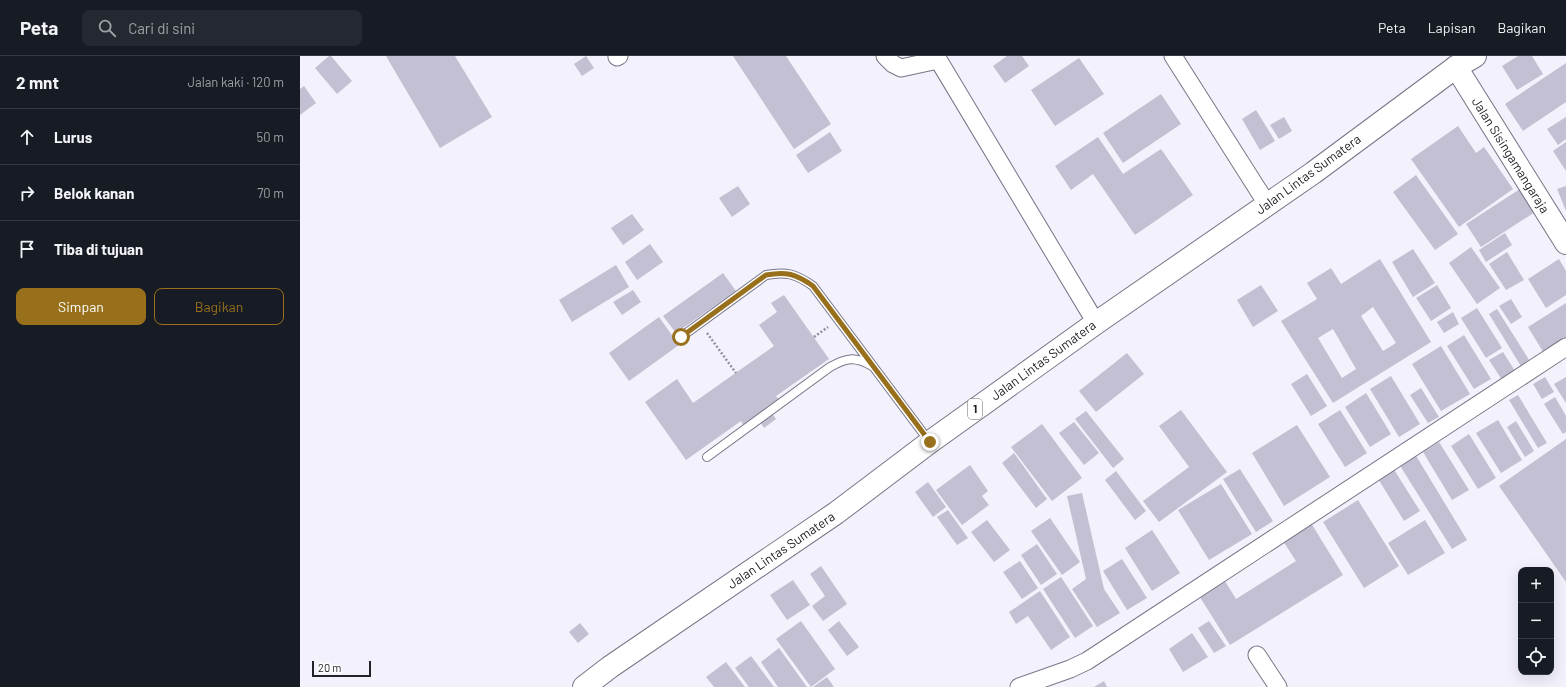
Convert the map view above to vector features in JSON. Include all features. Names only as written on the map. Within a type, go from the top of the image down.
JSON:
[{"type":"main road","name":"Jalan Lintas Sumatera","points":[[584,687],[610,667],[836,513],[930,442],[1096,323],[1313,173],[1460,61],[1475,56]]},
{"type":"main road","name":"Jalan Sisingamangaraja","points":[[1460,61],[1566,243]]},
{"type":"street","points":[[885,56],[893,64],[901,68],[937,58],[1096,323]]},
{"type":"street","points":[[1173,56],[1267,204]]},
{"type":"street","points":[[1019,687],[1070,669],[1087,661],[1566,347]]},
{"type":"street","points":[[1257,655],[1278,687]]},
{"type":"lane","points":[[681,337],[766,275],[779,272],[802,278],[813,286],[930,442]]},
{"type":"lane","points":[[707,457],[830,367],[842,360],[855,359],[874,367]]},
{"type":"path","points":[[700,323],[736,373]]},
{"type":"building","points":[[331,56],[352,81],[337,94],[315,68]]},
{"type":"building","points":[[386,56],[455,56],[492,117],[440,148]]},
{"type":"building","points":[[586,56],[594,68],[582,76],[574,64]]},
{"type":"building","points":[[733,56],[786,56],[831,124],[794,149]]},
{"type":"building","points":[[1007,56],[1022,56],[1029,66],[1005,83],[993,66]]},
{"type":"building","points":[[1518,56],[1532,56],[1543,74],[1517,90],[1502,66]]},
{"type":"building","points":[[1079,58],[1104,94],[1055,126],[1031,90]]},
{"type":"building","points":[[1566,63],[1566,102],[1523,131],[1505,104]]},
{"type":"building","points":[[304,86],[316,103],[300,115],[300,89]]},
{"type":"building","points":[[1161,94],[1181,124],[1123,163],[1103,133]]},
{"type":"building","points":[[1256,110],[1275,141],[1260,150],[1242,119]]},
{"type":"building","points":[[1284,117],[1292,131],[1279,139],[1270,125]]},
{"type":"building","points":[[1566,117],[1566,139],[1558,145],[1547,129]]},
{"type":"building","points":[[1458,126],[1476,153],[1484,147],[1513,189],[1459,227],[1411,159]]},
{"type":"building","points":[[830,132],[842,151],[808,173],[796,155]]},
{"type":"building","points":[[1098,137],[1123,174],[1161,149],[1193,195],[1135,235],[1093,174],[1071,190],[1055,166]]},
{"type":"building","points":[[1566,142],[1566,171],[1553,151]]},
{"type":"building","points":[[1416,175],[1458,234],[1435,250],[1393,192]]},
{"type":"building","points":[[738,186],[750,204],[732,217],[719,198]]},
{"type":"building","points":[[1566,186],[1566,211],[1557,189]]},
{"type":"building","points":[[1520,189],[1535,212],[1481,247],[1466,224]]},
{"type":"building","points":[[632,214],[644,230],[623,245],[611,228]]},
{"type":"building","points":[[1505,233],[1512,245],[1486,262],[1479,250]]},
{"type":"building","points":[[650,244],[663,262],[637,280],[625,262]]},
{"type":"building","points":[[1471,247],[1500,288],[1477,304],[1449,263]]},
{"type":"building","points":[[1413,249],[1435,283],[1413,297],[1392,262]]},
{"type":"building","points":[[1507,252],[1524,280],[1506,290],[1489,264]]},
{"type":"building","points":[[1380,259],[1431,342],[1333,403],[1281,321],[1317,299],[1307,283],[1331,268],[1341,284]],"holes":[[[1373,307],[1396,343],[1383,351],[1361,316]],[[1333,329],[1356,369],[1342,378],[1318,338]]]},
{"type":"building","points":[[1559,259],[1566,271],[1566,295],[1546,308],[1528,279]]},
{"type":"building","points":[[616,265],[629,287],[572,322],[559,300]]},
{"type":"building","points":[[723,273],[736,291],[676,333],[663,316]]},
{"type":"building","points":[[1261,285],[1278,311],[1253,327],[1237,300]]},
{"type":"building","points":[[1437,285],[1451,308],[1431,321],[1416,298]]},
{"type":"building","points":[[633,290],[641,302],[622,315],[613,302]]},
{"type":"building","points":[[784,295],[829,359],[776,396],[779,400],[768,408],[776,419],[764,428],[756,416],[743,425],[741,421],[686,460],[645,402],[677,379],[693,403],[774,346],[759,325],[777,312],[771,303]]},
{"type":"building","points":[[1511,299],[1522,317],[1511,324],[1499,306]]},
{"type":"building","points":[[1566,303],[1566,342],[1545,355],[1528,327]]},
{"type":"building","points":[[1477,308],[1502,348],[1486,358],[1461,318]]},
{"type":"building","points":[[1497,309],[1531,363],[1522,368],[1489,314]]},
{"type":"building","points":[[1453,312],[1459,324],[1444,333],[1437,322]]},
{"type":"building","points":[[659,317],[679,345],[629,381],[609,353]]},
{"type":"building","points":[[1464,335],[1491,379],[1474,389],[1447,346]]},
{"type":"building","points":[[1441,346],[1470,394],[1441,411],[1412,364]]},
{"type":"building","points":[[1503,352],[1515,371],[1502,380],[1489,360]]},
{"type":"building","points":[[1127,353],[1144,374],[1096,412],[1079,391]]},
{"type":"building","points":[[1307,374],[1327,406],[1311,416],[1291,384]]},
{"type":"building","points":[[1391,376],[1420,424],[1399,437],[1370,389]]},
{"type":"building","points":[[1545,377],[1554,392],[1542,399],[1533,384]]},
{"type":"building","points":[[1566,377],[1566,403],[1554,384]]},
{"type":"building","points":[[1421,388],[1439,417],[1428,423],[1410,395]]},
{"type":"building","points":[[1366,393],[1391,434],[1370,447],[1345,407]]},
{"type":"building","points":[[1518,395],[1547,443],[1538,448],[1509,400]]},
{"type":"building","points":[[1555,397],[1566,416],[1566,432],[1563,434],[1544,404]]},
{"type":"building","points":[[1181,410],[1227,472],[1159,522],[1143,501],[1189,467],[1159,426]]},
{"type":"building","points":[[1340,410],[1367,453],[1345,467],[1318,424]]},
{"type":"building","points":[[1086,411],[1124,459],[1113,468],[1075,419]]},
{"type":"building","points":[[1498,420],[1522,460],[1501,473],[1476,433]]},
{"type":"building","points":[[1516,421],[1534,451],[1525,457],[1507,427]]},
{"type":"building","points":[[1074,422],[1099,453],[1084,465],[1059,433]]},
{"type":"building","points":[[1042,424],[1082,478],[1052,501],[1011,447]]},
{"type":"building","points":[[1297,425],[1330,477],[1284,506],[1252,453]]},
{"type":"building","points":[[1469,434],[1496,478],[1478,489],[1451,446]]},
{"type":"building","points":[[1566,439],[1566,582],[1499,486]]},
{"type":"building","points":[[1439,442],[1469,490],[1452,500],[1423,452]]},
{"type":"building","points":[[1014,453],[1047,499],[1036,508],[1002,463]]},
{"type":"building","points":[[1415,454],[1467,540],[1452,549],[1399,464]]},
{"type":"building","points":[[970,465],[988,491],[982,496],[989,505],[962,525],[936,490]]},
{"type":"building","points":[[1393,468],[1420,511],[1404,521],[1377,477]]},
{"type":"building","points":[[1240,469],[1273,521],[1256,532],[1223,479]]},
{"type":"building","points":[[1116,471],[1146,511],[1135,520],[1105,480]]},
{"type":"building","points":[[928,482],[946,507],[933,517],[915,492]]},
{"type":"building","points":[[1221,484],[1252,534],[1209,560],[1178,510]]},
{"type":"building","points":[[1082,493],[1104,589],[1120,613],[1097,627],[1072,589],[1086,579],[1067,496]]},
{"type":"building","points":[[1358,500],[1399,566],[1364,588],[1323,522]]},
{"type":"building","points":[[948,510],[968,538],[957,545],[937,517]]},
{"type":"building","points":[[1050,518],[1080,562],[1062,575],[1031,531]]},
{"type":"building","points":[[987,520],[1010,550],[994,562],[971,532]]},
{"type":"building","points":[[1425,520],[1445,553],[1408,575],[1388,543]]},
{"type":"building","points":[[1311,523],[1343,575],[1230,645],[1198,594],[1223,578],[1236,599],[1296,561],[1283,541]]},
{"type":"building","points":[[1152,530],[1180,573],[1152,591],[1125,548]]},
{"type":"building","points":[[1037,544],[1057,574],[1041,585],[1021,555]]},
{"type":"building","points":[[1122,559],[1147,598],[1127,610],[1103,571]]},
{"type":"building","points":[[1020,561],[1038,588],[1022,599],[1003,572]]},
{"type":"building","points":[[821,566],[847,604],[823,621],[812,606],[825,596],[810,574]]},
{"type":"building","points":[[1061,577],[1093,626],[1075,638],[1043,589]]},
{"type":"building","points":[[793,580],[810,605],[787,620],[770,595]]},
{"type":"building","points":[[1040,591],[1070,637],[1051,650],[1028,616],[1016,624],[1009,612]]},
{"type":"building","points":[[801,621],[835,669],[811,687],[776,639]]},
{"type":"building","points":[[839,621],[859,647],[847,656],[828,630]]},
{"type":"building","points":[[1209,621],[1226,646],[1214,653],[1198,628]]},
{"type":"building","points":[[580,623],[589,634],[578,643],[569,632]]},
{"type":"building","points":[[1192,633],[1208,657],[1183,672],[1169,649]]},
{"type":"building","points":[[779,648],[807,687],[778,687],[761,662]]},
{"type":"building","points":[[751,656],[774,687],[749,687],[735,668]]},
{"type":"building","points":[[726,662],[745,687],[714,687],[706,677]]},
{"type":"building","points":[[827,677],[834,687],[813,687]]},
{"type":"building","points":[[1104,681],[1107,687],[1094,687]]},
{"type":"route","points":[[681,337],[766,275],[779,272],[802,278],[813,286],[930,442]]}]
